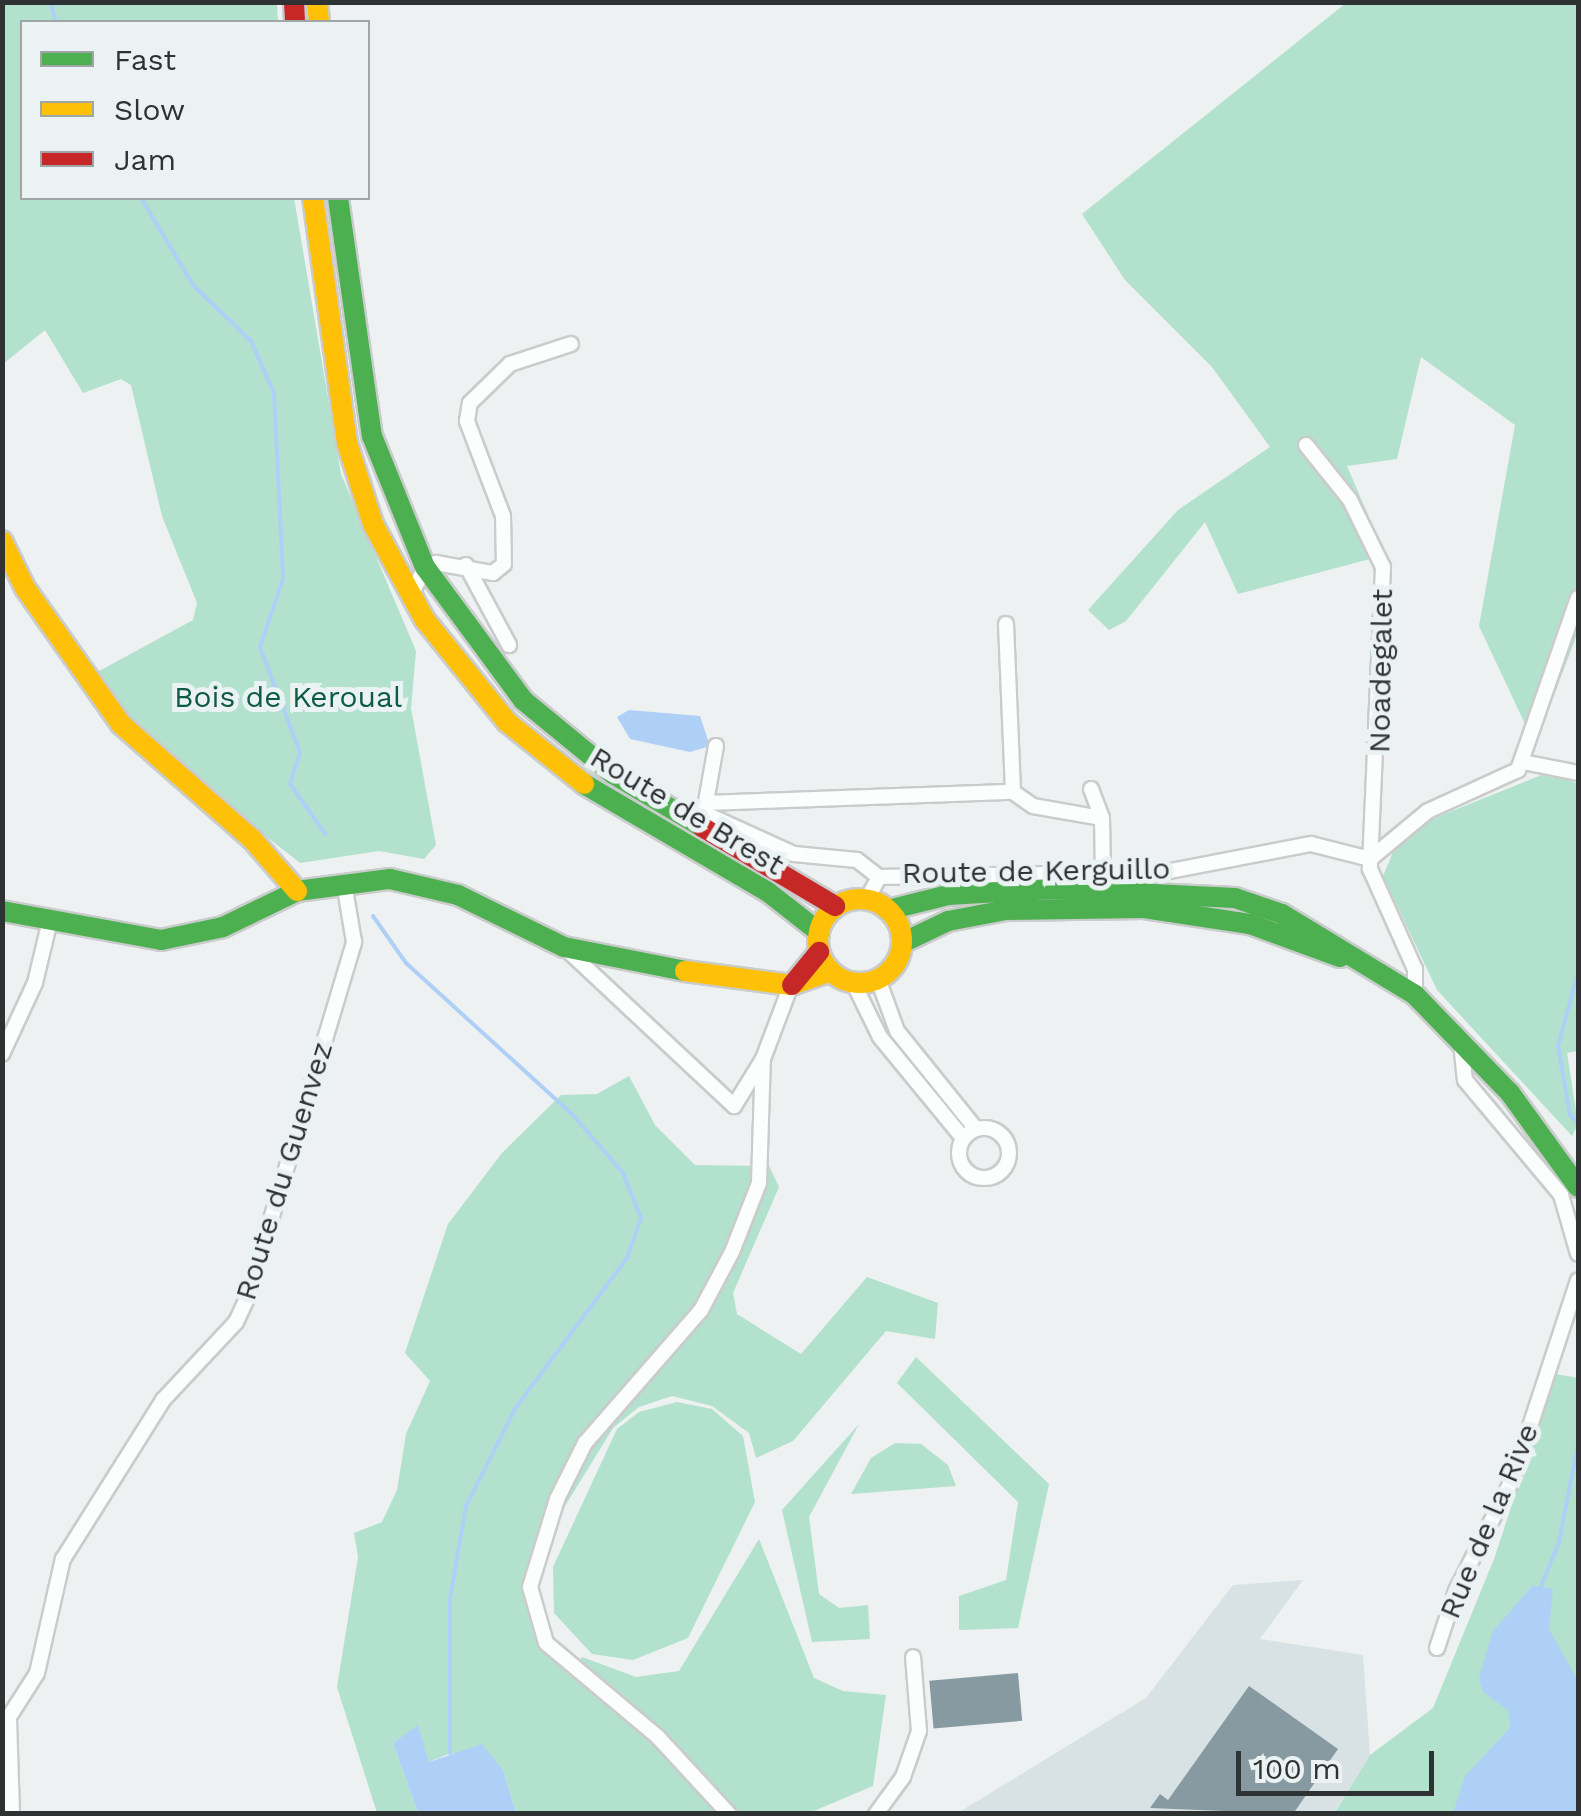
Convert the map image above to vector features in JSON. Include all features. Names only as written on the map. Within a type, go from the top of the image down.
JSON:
[{"type":"main road","name":"Route de Brest","points":[[314,200],[347,443],[373,524],[410,597],[472,683],[561,770],[768,892],[819,942]]},
{"type":"main road","name":"Route de Brest","points":[[338,200],[372,436],[425,567],[479,649],[574,745],[835,906]]},
{"type":"main road","points":[[2,541],[26,588],[121,724],[151,758],[208,797],[296,891]]},
{"type":"main road","points":[[2,911],[161,940],[192,937],[296,891],[344,883],[432,886],[564,946],[791,986],[831,971]]},
{"type":"main road","points":[[888,910],[948,895],[1051,890],[1236,898],[1318,930],[1415,995],[1460,1038],[1578,1186]]},
{"type":"main road","points":[[791,986],[819,942],[835,906],[867,899],[888,910],[902,944]]},
{"type":"main road","points":[[819,942],[831,971],[853,982],[878,979],[902,944],[948,921],[1006,910],[1186,912],[1267,930],[1396,982]]},
{"type":"street","points":[[410,597],[425,567],[466,566],[492,573],[506,551],[503,516],[467,421],[470,403],[510,364],[571,344]]},
{"type":"street","name":"Noadegalet","points":[[1306,446],[1350,500],[1383,567],[1370,858]]},
{"type":"street","points":[[466,566],[509,645]]},
{"type":"street","points":[[1415,995],[1415,969],[1370,858],[1428,811],[1509,777],[1523,762],[1578,598]]},
{"type":"street","points":[[1006,624],[1013,792]]},
{"type":"street","points":[[716,746],[706,802],[1013,792],[1033,806],[1102,818]]},
{"type":"street","points":[[1523,762],[1573,772]]},
{"type":"street","points":[[1091,789],[1102,818],[1102,874]]},
{"type":"street","name":"Route de Kerguillo","points":[[706,802],[704,813],[751,838],[830,862],[857,860],[880,877],[1183,869],[1311,844],[1370,858]]},
{"type":"street","points":[[867,899],[880,877]]},
{"type":"street","name":"Route du Guenvez","points":[[12,1814],[9,1717],[37,1674],[63,1558],[163,1400],[236,1322],[248,1296],[354,942],[344,883]]},
{"type":"street","points":[[2,1054],[36,983],[50,920]]},
{"type":"street","points":[[564,946],[734,1106],[763,1059],[791,986]]},
{"type":"street","points":[[853,982],[880,1038],[969,1134],[898,1031],[878,979]]},
{"type":"street","points":[[1460,1038],[1466,1080],[1561,1195],[1578,1254]]},
{"type":"street","points":[[729,1814],[658,1737],[546,1643],[530,1587],[557,1499],[585,1442],[701,1310],[732,1252],[759,1184],[763,1059]]},
{"type":"street","name":"Rue de la Rive","points":[[1437,1648],[1456,1591],[1513,1478],[1578,1280]]},
{"type":"street","points":[[876,1814],[904,1778],[918,1731],[912,1657]]},
{"type":"shaded area","points":[[1303,1580],[1260,1639],[1363,1655],[1370,1755],[1334,1813],[956,1814],[1146,1698],[1233,1585]]},
{"type":"green space","name":"Bois de Keroual","points":[[3,3],[277,3],[278,20],[20,20],[20,200],[294,200],[341,474],[416,651],[411,708],[436,845],[424,859],[379,851],[300,863],[141,738],[90,676],[193,620],[197,603],[162,516],[131,385],[121,379],[83,393],[45,330],[3,364]]},
{"type":"green space","points":[[1346,3],[1578,3],[1578,632],[1535,745],[1479,626],[1515,425],[1421,357],[1397,459],[1347,466],[1385,555],[1238,594],[1205,522],[1126,621],[1109,630],[1088,610],[1178,510],[1270,447],[1212,367],[1125,280],[1082,214]]},
{"type":"green space","points":[[1549,772],[1578,784],[1578,1051],[1567,1053],[1578,1124],[1572,1136],[1437,990],[1383,876],[1393,852],[1430,820]]},
{"type":"green space","points":[[629,1076],[655,1125],[695,1165],[769,1166],[779,1187],[733,1293],[737,1314],[801,1354],[867,1277],[938,1303],[935,1339],[886,1331],[793,1441],[756,1458],[749,1433],[712,1406],[672,1396],[639,1407],[613,1428],[541,1545],[533,1618],[575,1668],[582,1657],[636,1677],[679,1671],[759,1539],[814,1678],[843,1691],[886,1695],[873,1786],[809,1813],[516,1813],[503,1770],[451,1753],[429,1762],[418,1726],[393,1743],[418,1813],[377,1813],[337,1687],[358,1557],[354,1533],[382,1522],[397,1490],[406,1434],[430,1381],[405,1353],[448,1224],[502,1153],[561,1095],[597,1094]]},
{"type":"green space","points":[[916,1357],[1049,1484],[1018,1628],[959,1630],[959,1596],[1006,1580],[1018,1502],[897,1383]]},
{"type":"green space","points":[[1555,1374],[1578,1378],[1578,1813],[1334,1814],[1370,1755],[1433,1708],[1494,1559]]},
{"type":"green space","points":[[677,1402],[712,1409],[743,1436],[755,1502],[688,1638],[633,1660],[592,1654],[554,1613],[553,1567],[617,1429],[639,1412]]},
{"type":"green space","points":[[859,1424],[809,1517],[819,1594],[839,1608],[868,1605],[870,1639],[812,1642],[782,1510]]},
{"type":"green space","points":[[895,1443],[921,1444],[948,1465],[956,1486],[851,1494],[871,1458]]},
{"type":"water","points":[[629,710],[700,716],[710,746],[690,752],[630,739],[617,717]]},
{"type":"water","points":[[1533,1585],[1553,1589],[1549,1629],[1578,1681],[1578,1813],[1453,1813],[1465,1776],[1510,1728],[1509,1711],[1483,1692],[1479,1678],[1493,1631]]},
{"type":"water","points":[[418,1725],[429,1762],[482,1744],[503,1770],[516,1813],[418,1813],[393,1743]]},
{"type":"building","points":[[1018,1673],[1022,1721],[934,1729],[929,1681]]},
{"type":"building","points":[[1249,1686],[1338,1749],[1293,1814],[1150,1808],[1160,1794],[1168,1800]]},
{"type":"waterway","points":[[50,2],[55,20]]},
{"type":"waterway","points":[[142,200],[193,285],[251,341],[274,393],[283,579],[260,647],[300,753],[290,784],[326,835]]},
{"type":"waterway","points":[[373,916],[406,963],[572,1114],[623,1173],[641,1218],[627,1258],[515,1409],[466,1506],[450,1599],[450,1753]]},
{"type":"waterway","points":[[1578,972],[1558,1046],[1570,1115],[1578,1123]]},
{"type":"waterway","points":[[1539,1591],[1559,1542],[1578,1443]]},
{"type":"traffic: fast","points":[[338,200],[372,436],[425,567],[523,700],[613,774],[702,827]]},
{"type":"traffic: fast","points":[[584,784],[768,892],[819,932]]},
{"type":"traffic: fast","points":[[2,911],[161,940],[223,927],[297,891],[390,879],[458,895],[564,947],[685,971]]},
{"type":"traffic: fast","points":[[888,910],[948,895],[1051,889],[1235,898],[1282,914],[1415,995],[1510,1093],[1578,1187]]},
{"type":"traffic: fast","points":[[902,943],[948,921],[1006,910],[1144,908],[1250,924],[1340,957]]},
{"type":"traffic: slow","points":[[317,2],[319,20]]},
{"type":"traffic: slow","points":[[313,200],[347,443],[373,524],[425,620],[507,722],[584,784]]},
{"type":"traffic: slow","points":[[2,541],[25,588],[121,724],[252,839],[297,891]]},
{"type":"traffic: slow","points":[[860,899],[876,902],[890,911],[899,925],[902,941],[899,957],[890,971],[876,980],[860,983],[844,980],[830,971],[821,957],[818,941],[821,925],[830,911],[844,902],[860,899]]},
{"type":"traffic: slow","points":[[685,971],[791,985],[831,971]]},
{"type":"traffic: jam","points":[[294,2],[295,20]]},
{"type":"traffic: jam","points":[[702,827],[835,906]]},
{"type":"traffic: jam","points":[[792,985],[819,952]]}]
